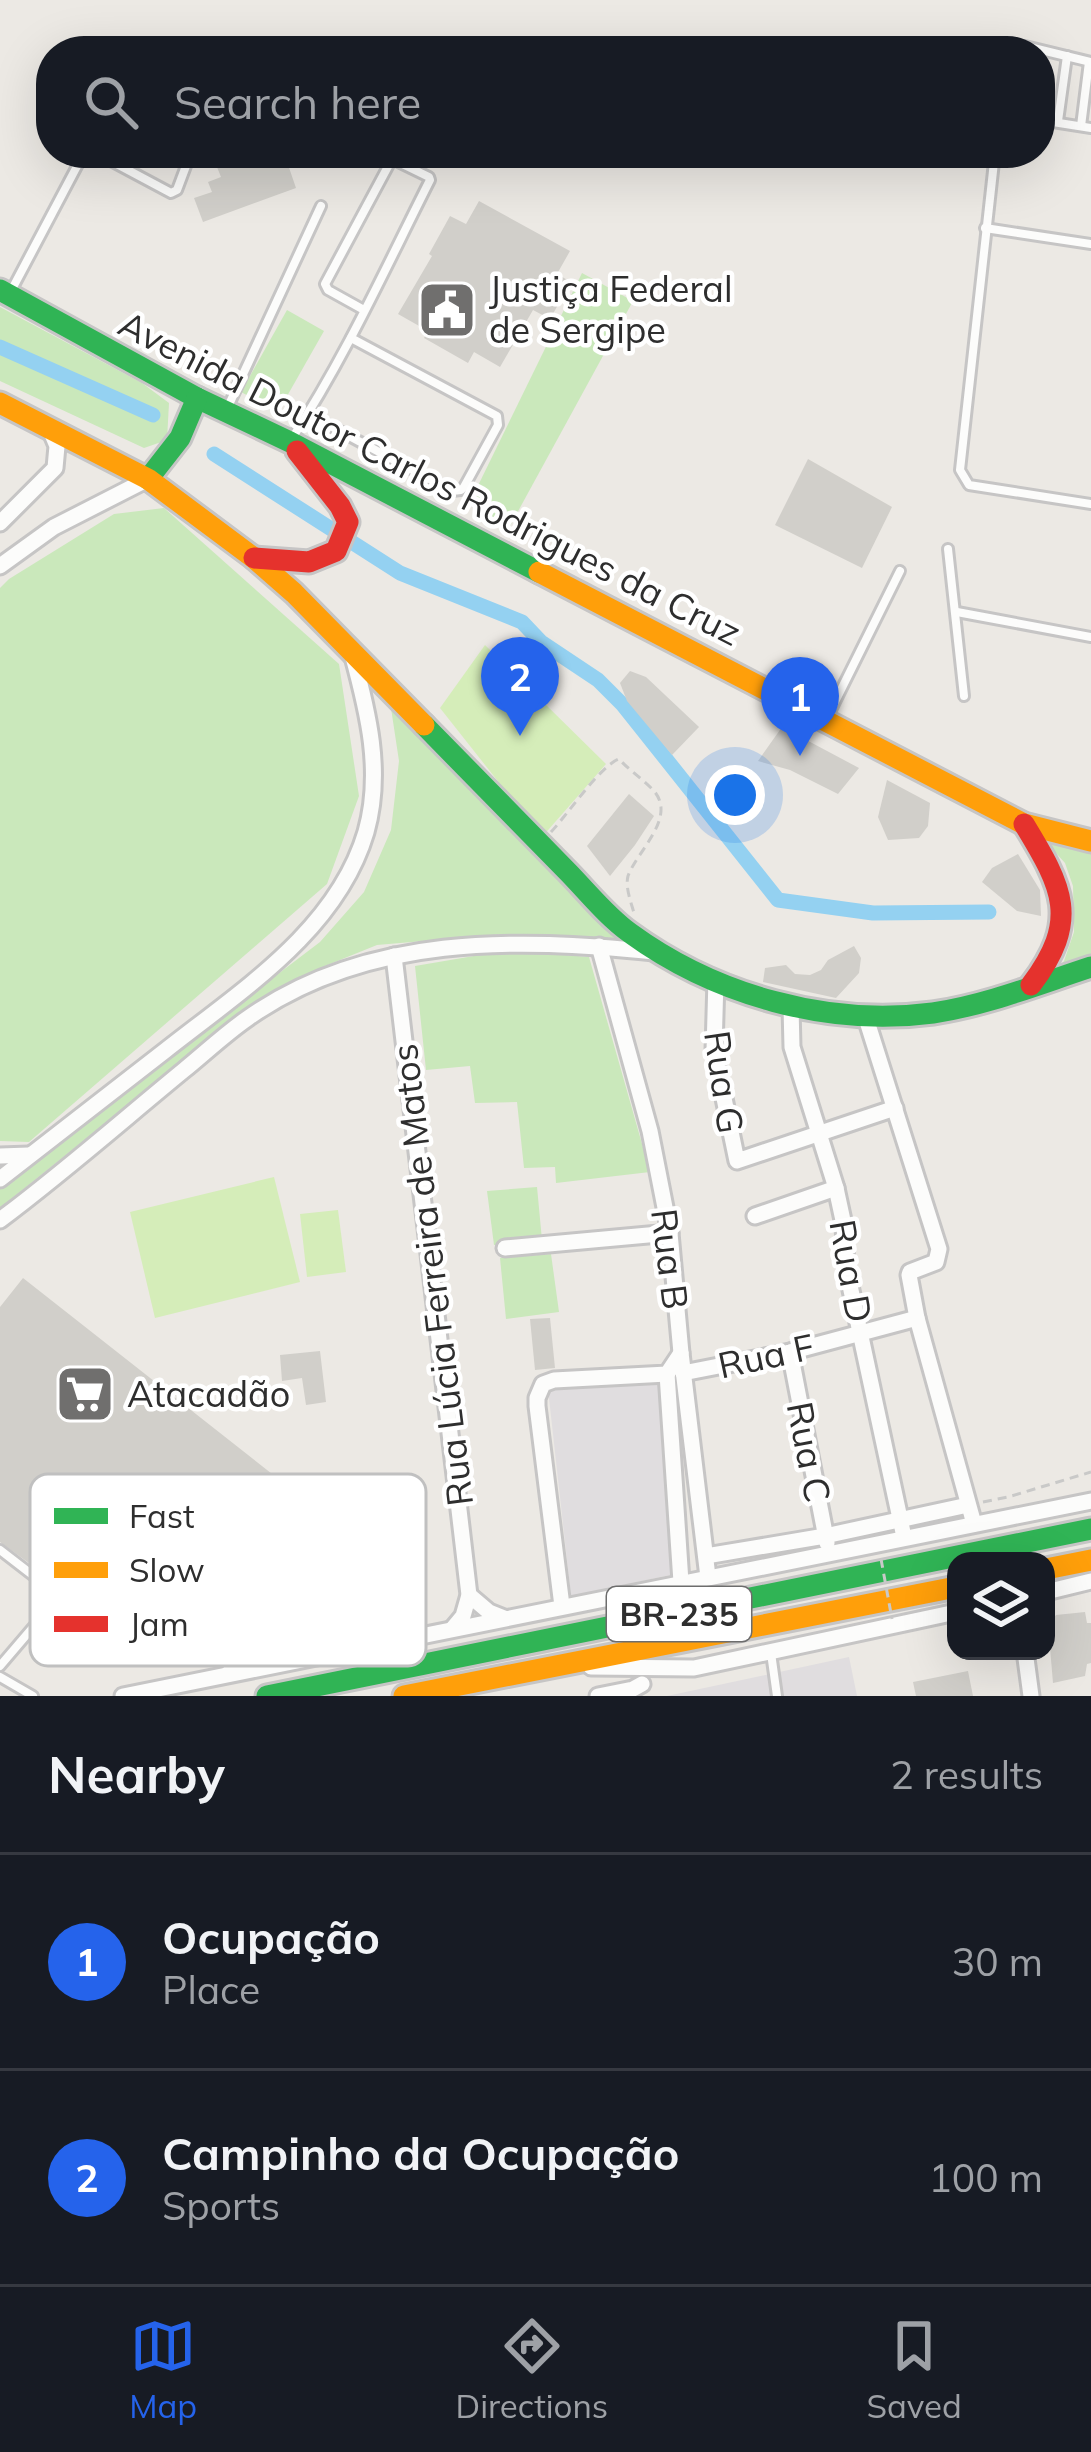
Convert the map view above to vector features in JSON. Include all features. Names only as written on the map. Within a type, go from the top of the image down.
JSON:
[{"type":"main road","name":"Avenida Doutor Carlos Rodrigues da Cruz","points":[[4,292],[197,398],[1024,824],[1091,841]]},
{"type":"main road","points":[[148,479],[180,438],[197,398]]},
{"type":"main road","points":[[0,403],[148,479],[254,558],[351,650],[626,931],[657,952],[791,1007],[865,1015],[937,1012],[1091,967]]},
{"type":"main road","points":[[254,558],[309,562],[336,551],[348,522],[290,442]]},
{"type":"main road","points":[[1024,824],[1052,869],[1062,919],[1055,952],[1031,986]]},
{"type":"main road","name":"BR-235","points":[[426,1666],[1091,1529]]},
{"type":"main road","points":[[1055,1567],[1091,1560]]},
{"type":"main road","name":"BR-235","points":[[404,1696],[947,1589]]},
{"type":"main road","name":"BR-235","points":[[267,1696],[424,1666]]},
{"type":"street","points":[[0,523],[55,468],[57,446],[49,428]]},
{"type":"street","points":[[0,566],[54,527],[148,479]]},
{"type":"street","points":[[0,1179],[284,955],[339,892],[366,830],[375,783],[367,708],[351,650]]},
{"type":"street","points":[[0,1220],[247,1018],[310,983],[364,963],[450,946],[518,942],[657,952]]},
{"type":"street","name":"Rua B","points":[[599,946],[650,1131],[670,1233],[681,1353],[675,1374],[681,1582]]},
{"type":"street","name":"Rua Lúcia Ferreira de Matos","points":[[394,956],[470,1595]]},
{"type":"street","name":"Rua G","points":[[716,980],[714,1050],[736,1161],[895,1108]]},
{"type":"street","name":"Rua D","points":[[791,1007],[793,1047],[836,1188],[844,1259],[902,1528]]},
{"type":"street","points":[[865,1015],[940,1252],[937,1262],[910,1273],[917,1318],[974,1524]]},
{"type":"street","points":[[0,1156],[32,1154]]},
{"type":"street","points":[[755,1216],[836,1188]]},
{"type":"street","points":[[505,1248],[670,1233]]},
{"type":"street","name":"Rua F","points":[[562,1606],[537,1406],[543,1384],[675,1374],[790,1352],[917,1318]]},
{"type":"street","name":"Rua C","points":[[790,1352],[827,1544]]},
{"type":"street","name":"Rua B","points":[[675,1374],[708,1577]]},
{"type":"street","points":[[902,1528],[974,1524],[1091,1501]]},
{"type":"street","points":[[426,1634],[708,1577],[902,1528],[968,1505]]},
{"type":"street","points":[[706,1556],[827,1544]]},
{"type":"street","points":[[1055,1590],[1091,1581]]},
{"type":"street","points":[[453,1628],[470,1595],[503,1618]]},
{"type":"street","points":[[558,1666],[681,1670],[947,1614]]},
{"type":"street","points":[[1025,1660],[1031,1696]]},
{"type":"street","points":[[123,1696],[271,1666]]},
{"type":"street","points":[[598,1696],[642,1684]]},
{"type":"lane","points":[[1055,53],[1090,62],[1086,127],[1055,122]]},
{"type":"lane","points":[[1058,122],[1067,56]]},
{"type":"lane","points":[[4,292],[76,168]]},
{"type":"lane","points":[[124,168],[171,193],[185,168]]},
{"type":"lane","points":[[364,310],[325,284],[387,168]]},
{"type":"lane","points":[[290,442],[351,338],[431,179],[410,168]]},
{"type":"lane","points":[[993,168],[960,470],[969,485],[1091,504]]},
{"type":"lane","points":[[226,411],[321,206]]},
{"type":"lane","points":[[985,228],[1091,244]]},
{"type":"lane","points":[[308,415],[452,491],[464,487],[498,425],[497,416],[351,338]]},
{"type":"lane","points":[[947,549],[964,696]]},
{"type":"lane","points":[[825,720],[900,571]]},
{"type":"lane","points":[[957,612],[1091,638]]},
{"type":"lane","points":[[0,1550],[30,1573]]},
{"type":"lane","points":[[0,1666],[30,1631]]},
{"type":"lane","points":[[771,1652],[778,1696]]},
{"type":"lane","points":[[223,1676],[231,1666]]},
{"type":"lane","points":[[0,1676],[33,1696]]},
{"type":"path","points":[[547,836],[606,764],[619,759],[654,791],[662,806],[659,826],[627,878],[635,915]]},
{"type":"path","points":[[968,1505],[1091,1472]]},
{"type":"path","points":[[881,1559],[892,1619]]},
{"type":"shaded area","points":[[659,1379],[675,1574],[571,1596],[548,1389]]},
{"type":"shaded area","points":[[849,1657],[857,1696],[667,1696]]},
{"type":"green space","points":[[582,273],[633,301],[510,526],[469,504]]},
{"type":"green space","points":[[0,307],[142,383],[169,403],[167,440],[144,448],[0,381]]},
{"type":"green space","points":[[287,310],[324,331],[278,412],[241,392]]},
{"type":"green space","points":[[164,508],[339,664],[359,796],[327,884],[29,1142],[0,1141],[0,588],[114,514]]},
{"type":"green space","points":[[485,645],[606,764],[542,837],[440,708]]},
{"type":"green space","points":[[389,695],[627,939],[505,934],[377,945],[325,966],[250,1007],[0,1208],[0,1186],[320,942],[364,892],[391,830],[399,761]]},
{"type":"green space","points":[[1047,843],[1091,854],[1091,969],[1045,984],[1064,961],[1074,932],[1073,886],[1065,863]]},
{"type":"green space","points":[[509,950],[589,957],[650,1172],[556,1183],[555,1167],[524,1168],[517,1102],[475,1103],[470,1066],[426,1070],[415,966]]},
{"type":"green space","points":[[274,1177],[300,1282],[155,1318],[130,1212]]},
{"type":"green space","points":[[537,1187],[542,1240],[494,1245],[487,1191]]},
{"type":"green space","points":[[338,1210],[346,1272],[307,1277],[300,1214]]},
{"type":"green space","points":[[551,1254],[559,1312],[506,1319],[500,1258]]},
{"type":"building","points":[[217,168],[289,168],[296,188],[203,222],[194,198],[212,192],[208,182],[221,177]]},
{"type":"building","points":[[479,201],[570,251],[557,274],[571,282],[550,319],[533,310],[500,367],[474,352],[468,363],[424,338],[428,331],[398,314],[450,216],[466,224]]},
{"type":"building","points":[[808,459],[892,507],[862,568],[775,525]]},
{"type":"building","points":[[630,671],[646,677],[699,727],[672,755],[627,701],[620,683]]},
{"type":"building","points":[[782,727],[859,768],[838,794],[790,770],[758,761]]},
{"type":"building","points":[[887,780],[930,803],[928,826],[919,838],[888,840],[878,817]]},
{"type":"building","points":[[629,794],[654,816],[610,876],[587,846]]},
{"type":"building","points":[[1018,854],[1040,890],[1041,916],[1017,911],[982,882],[992,868]]},
{"type":"building","points":[[854,946],[861,958],[859,973],[836,998],[763,982],[765,968],[786,965],[795,974],[810,975]]},
{"type":"building","points":[[23,1278],[272,1474],[30,1474],[30,1564],[0,1542],[0,1307]]},
{"type":"building","points":[[550,1318],[555,1368],[535,1370],[530,1319]]},
{"type":"building","points":[[320,1351],[326,1402],[306,1405],[302,1378],[282,1381],[280,1355]]},
{"type":"building","points":[[1085,1612],[1091,1623],[1091,1663],[1085,1676],[1053,1683],[1051,1660],[1055,1660],[1056,1615]]},
{"type":"building","points":[[968,1671],[973,1696],[916,1696],[913,1682]]},
{"type":"waterway","points":[[0,347],[153,415]]},
{"type":"waterway","points":[[214,454],[400,573],[522,622],[541,642],[598,680],[778,900],[873,913],[989,912]]},
{"type":"traffic: fast","points":[[0,290],[197,398],[539,572]]},
{"type":"traffic: fast","points":[[148,479],[180,438],[197,398]]},
{"type":"traffic: fast","points":[[424,725],[621,926],[663,955],[736,989],[813,1010],[893,1016],[973,1005],[1091,967]]},
{"type":"traffic: fast","points":[[426,1664],[1091,1529]]},
{"type":"traffic: fast","points":[[267,1696],[415,1666]]},
{"type":"traffic: slow","points":[[0,403],[148,479],[254,558],[424,725]]},
{"type":"traffic: slow","points":[[539,572],[1024,824],[1091,841]]},
{"type":"traffic: slow","points":[[1055,1567],[1091,1560]]},
{"type":"traffic: slow","points":[[404,1696],[947,1589]]},
{"type":"traffic: jam","points":[[254,558],[309,562],[336,551],[348,522],[297,451]]},
{"type":"traffic: jam","points":[[1024,824],[1056,886],[1061,922],[1056,941],[1031,985]]},
{"type":"place","name":"Justiça Federal de Sergipe","points":[[447,310]]},
{"type":"place","name":"Campinho da Ocupação","points":[[520,736]]},
{"type":"place","name":"Ocupação","points":[[800,756]]},
{"type":"place","name":"Atacadão","points":[[85,1394]]}]
